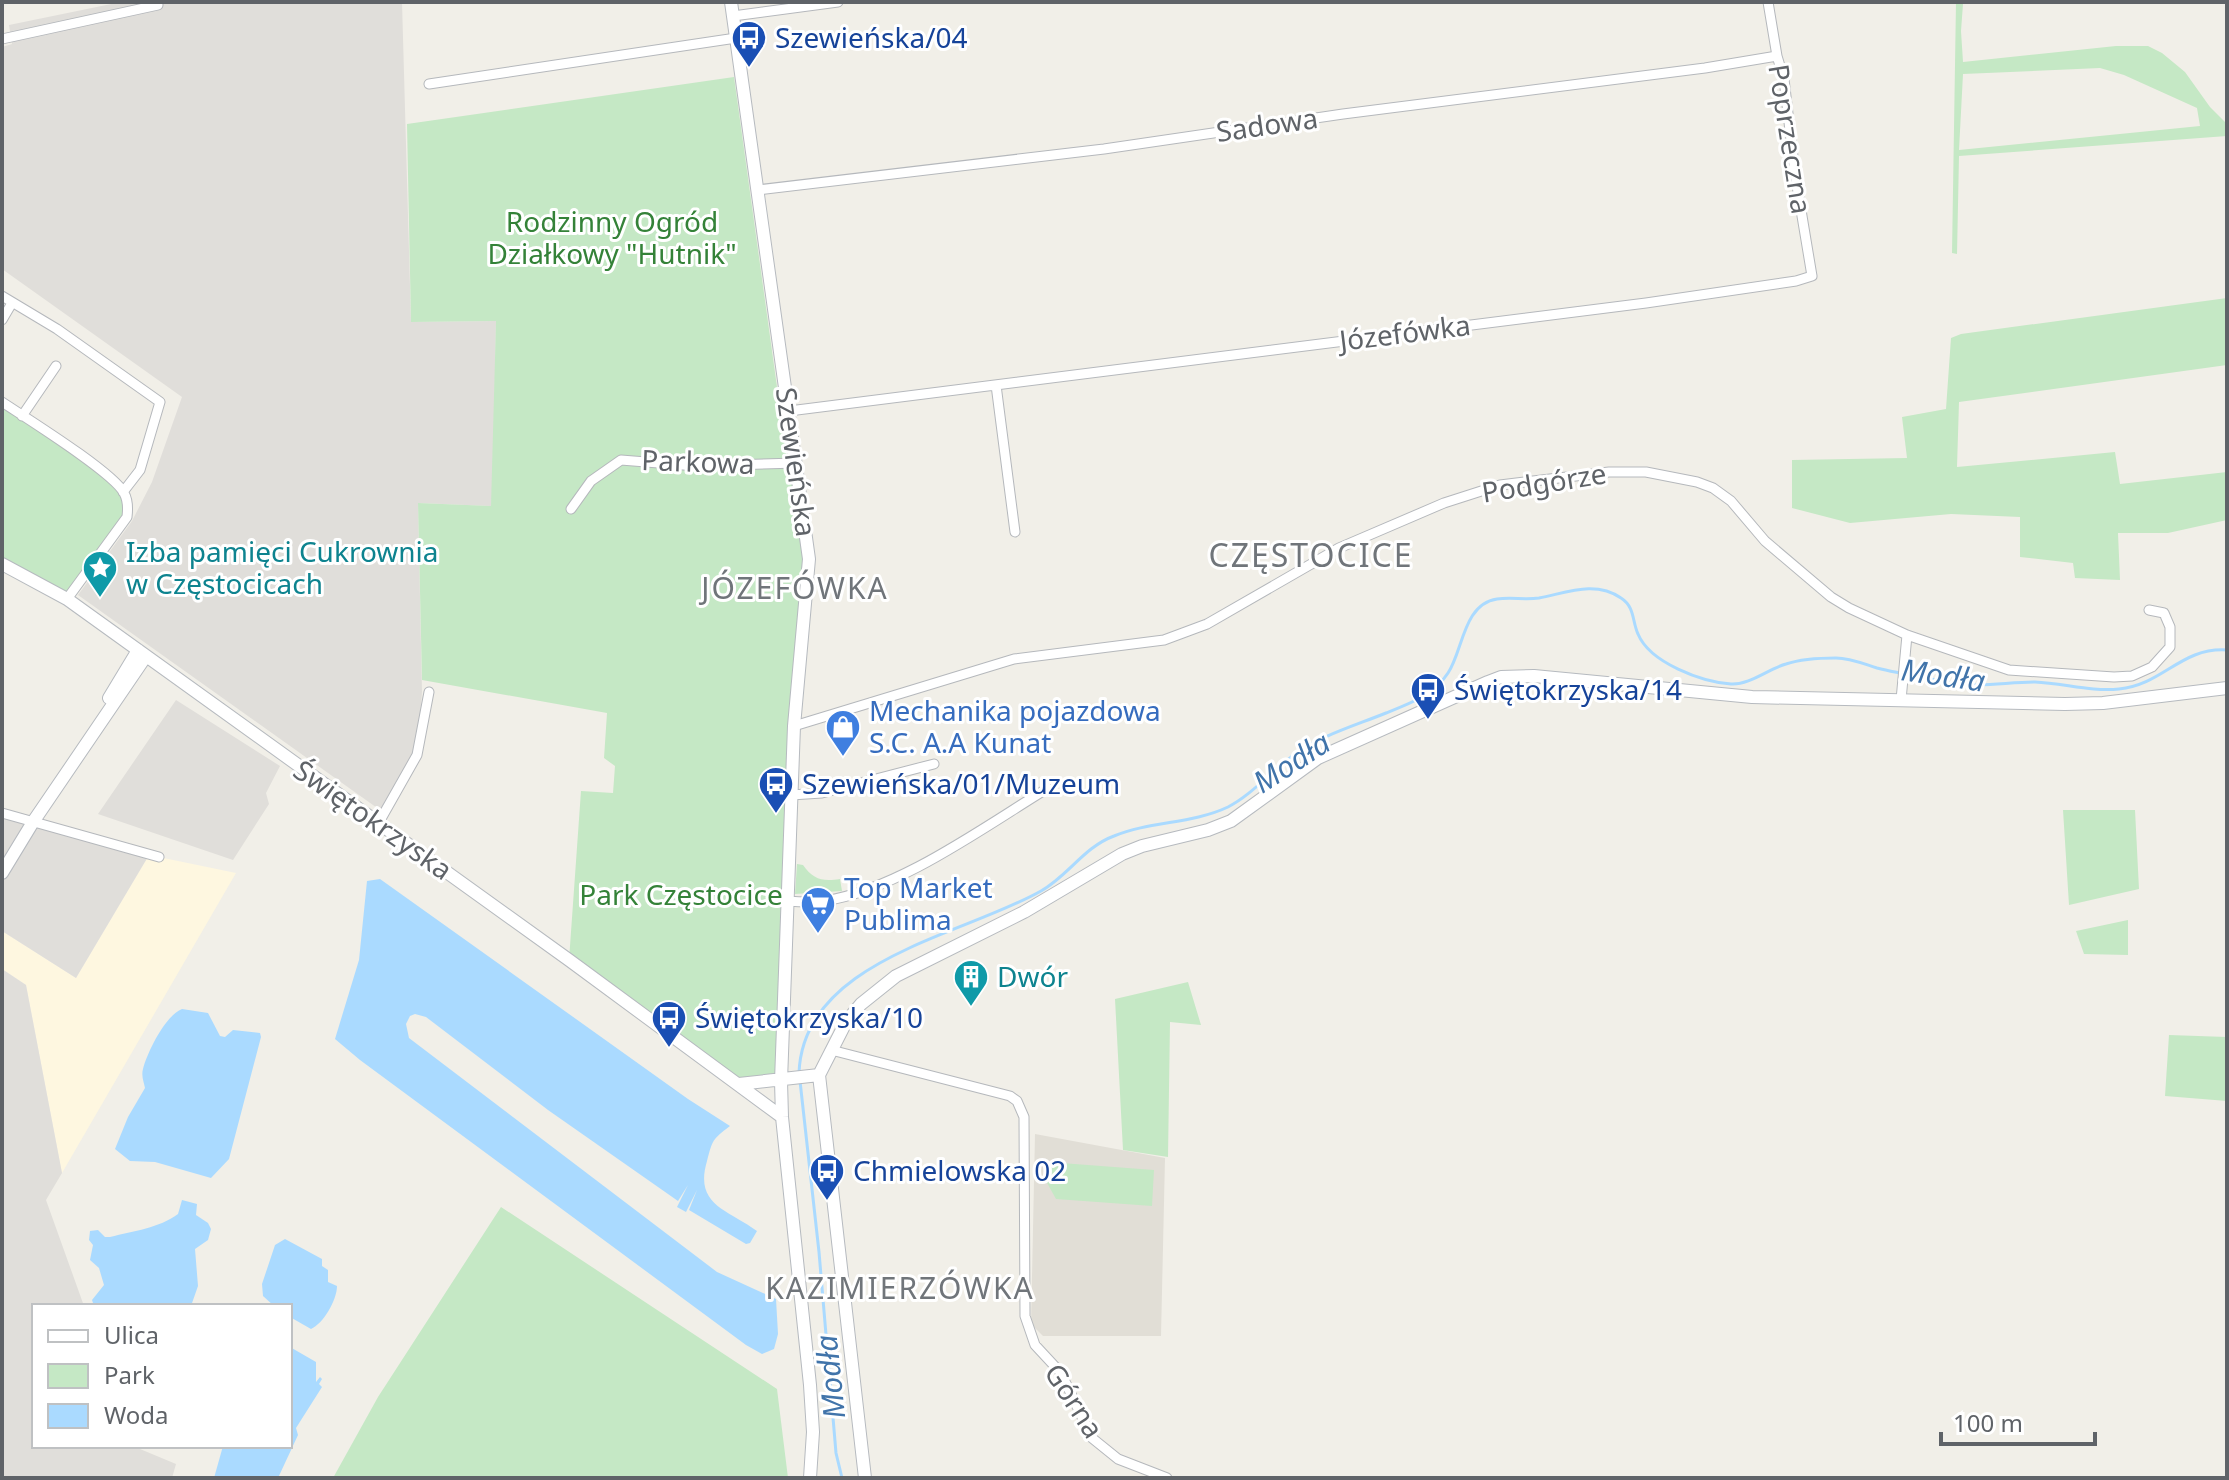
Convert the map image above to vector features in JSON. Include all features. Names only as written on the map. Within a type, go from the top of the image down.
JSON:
[{"type":"street","name":"Szewieńska","points":[[731,2],[809,559],[794,726],[787,901],[786,1080],[782,1117],[810,1385],[813,1432],[810,1478]]},
{"type":"street","points":[[733,16],[838,2]]},
{"type":"street","name":"Poprzeczna","points":[[1768,2],[1784,79],[1795,174],[1812,276]]},
{"type":"street","points":[[2,39],[158,5]]},
{"type":"street","points":[[429,84],[736,38]]},
{"type":"street","name":"Sadowa","points":[[757,190],[1104,149],[1777,56]]},
{"type":"street","name":"Józefówka","points":[[789,411],[1646,303],[1812,276]]},
{"type":"street","points":[[2,296],[57,329],[160,402],[140,470],[123,492]]},
{"type":"street","points":[[2,320],[12,303]]},
{"type":"street","points":[[22,416],[56,366]]},
{"type":"street","points":[[996,385],[1015,532]]},
{"type":"street","points":[[2,402],[116,483],[128,507],[127,517],[67,599]]},
{"type":"street","name":"Parkowa","points":[[571,509],[591,481],[621,460],[696,466],[797,463]]},
{"type":"street","name":"Podgórze","points":[[794,726],[1014,659],[1164,640],[1207,624],[1339,548],[1444,503],[1500,485],[1609,472],[1646,472],[1713,488],[1731,501],[1765,541],[1831,597],[1907,635],[2009,670],[2132,676],[2152,667],[2170,647],[2172,637],[2164,613],[2149,610]]},
{"type":"street","name":"Świętokrzyska","points":[[2,564],[67,599],[782,1117]]},
{"type":"street","points":[[1902,695],[1907,635]]},
{"type":"street","points":[[2,873],[142,653]]},
{"type":"street","points":[[865,1478],[812,1076],[861,1004],[896,976],[1024,912],[1122,854],[1231,821],[1318,758],[1501,677],[1534,676],[1752,697],[1902,695],[2103,703],[2227,688]]},
{"type":"street","points":[[378,824],[417,755],[429,692]]},
{"type":"street","points":[[791,795],[822,793],[934,764]]},
{"type":"street","points":[[787,901],[822,902],[888,880],[1048,788]]},
{"type":"street","points":[[2,813],[159,857]]},
{"type":"street","name":"Górna","points":[[831,1050],[1010,1096],[1017,1101],[1024,1117],[1025,1316],[1035,1345],[1061,1373],[1092,1438],[1118,1459],[1167,1478]]},
{"type":"street","points":[[739,1084],[812,1076]]},
{"type":"shaded area","points":[[121,2],[402,2],[411,322],[496,321],[493,490],[491,506],[418,503],[422,692],[419,733],[415,749],[380,810],[78,595],[132,521],[152,482],[182,397],[2,269],[2,47],[12,44],[9,25]]},
{"type":"shaded area","points":[[176,700],[280,766],[266,793],[269,804],[233,860],[98,814]]},
{"type":"shaded area","points":[[2,813],[149,855],[76,978],[2,931]]},
{"type":"shaded area","points":[[149,855],[236,873],[62,1173],[26,985],[2,969],[2,931],[76,978]]},
{"type":"shaded area","points":[[2,969],[26,985],[62,1173],[46,1200],[83,1304],[32,1304],[32,1448],[139,1448],[176,1464],[172,1478],[2,1478]]},
{"type":"shaded area","points":[[1035,1134],[1165,1158],[1161,1336],[1043,1336],[1031,1324]]},
{"type":"green space","points":[[1956,2],[1986,2],[1963,4],[1963,62],[2116,46],[2148,46],[2185,72],[2210,107],[2227,124],[2227,136],[1959,156],[1957,254],[1952,253]],"holes":[[[2100,68],[2124,75],[2197,108],[2200,126],[1959,150],[1963,74]]]},
{"type":"green space","points":[[734,77],[787,459],[695,466],[797,463],[809,559],[794,726],[781,1081],[739,1084],[569,960],[581,791],[613,793],[615,766],[604,758],[607,713],[422,680],[418,503],[491,506],[496,321],[411,322],[407,124]]},
{"type":"green space","points":[[2227,298],[2227,365],[1959,402],[1957,467],[2115,452],[2120,484],[2227,472],[2227,520],[2168,533],[2118,533],[2120,580],[2075,578],[2073,563],[2020,557],[2020,517],[1951,514],[1850,523],[1792,508],[1792,460],[1907,458],[1902,417],[1946,409],[1951,338],[1961,334]]},
{"type":"green space","points":[[2,402],[78,454],[123,492],[127,517],[67,599],[2,564]]},
{"type":"green space","points":[[2063,810],[2135,810],[2139,889],[2069,905]]},
{"type":"green space","points":[[797,864],[803,865],[818,878],[840,879],[842,891],[795,894]]},
{"type":"green space","points":[[2128,920],[2128,955],[2084,954],[2076,931]]},
{"type":"green space","points":[[1188,982],[1201,1025],[1170,1022],[1168,1157],[1123,1150],[1115,999]]},
{"type":"green space","points":[[2169,1035],[2227,1037],[2227,1101],[2165,1096]]},
{"type":"green space","points":[[1048,1162],[1154,1170],[1152,1206],[1056,1199],[1046,1181]]},
{"type":"green space","points":[[501,1207],[777,1389],[788,1478],[333,1478],[378,1397]]},
{"type":"water","points":[[380,879],[730,1126],[712,1144],[704,1176],[705,1187],[716,1204],[757,1231],[750,1243],[746,1244],[689,1210],[697,1190],[686,1212],[677,1207],[688,1185],[678,1201],[548,1110],[426,1017],[415,1014],[406,1024],[409,1038],[717,1272],[776,1299],[778,1334],[774,1349],[762,1354],[746,1345],[335,1039],[359,960],[367,881]]},
{"type":"water","points":[[182,1009],[208,1013],[220,1036],[225,1037],[233,1030],[260,1033],[261,1037],[229,1159],[211,1178],[155,1162],[130,1161],[115,1149],[128,1117],[145,1088],[142,1072],[153,1044],[169,1019]]},
{"type":"water","points":[[182,1200],[197,1204],[196,1215],[211,1229],[208,1240],[195,1249],[198,1286],[192,1304],[93,1304],[92,1300],[104,1285],[99,1268],[90,1260],[93,1245],[89,1240],[90,1231],[98,1230],[105,1237],[110,1237],[154,1226],[178,1214]]},
{"type":"water","points":[[285,1239],[322,1259],[322,1266],[328,1270],[328,1282],[337,1286],[328,1311],[311,1329],[292,1318],[292,1304],[272,1304],[263,1296],[262,1284],[275,1245]]},
{"type":"water","points":[[292,1348],[316,1362],[316,1382],[320,1377],[322,1379],[319,1384],[322,1387],[296,1428],[298,1435],[292,1448]]},
{"type":"water","points":[[222,1448],[292,1448],[278,1478],[214,1478]]},
{"type":"waterway","name":"Modła","points":[[799,1073],[807,1035],[827,1003],[856,978],[892,956],[1041,891],[1103,841],[1128,831],[1200,817],[1228,807],[1305,748],[1420,698],[1436,687],[1448,673],[1465,630],[1477,610],[1497,599],[1539,598],[1591,589],[1611,593],[1629,606],[1638,634],[1654,654],[1692,675],[1731,684],[1745,682],[1792,662],[1836,658],[1962,684],[2035,682],[2119,689],[2148,681],[2197,654],[2227,650]]},
{"type":"waterway","name":"Modła","points":[[800,1081],[819,1252],[836,1453],[842,1478]]},
{"type":"place","name":"Szewieńska/04","points":[[749,69]]},
{"type":"place","name":"Izba pamięci Cukrownia w Częstocicach","points":[[100,599]]},
{"type":"place","name":"Świętokrzyska/14","points":[[1428,721]]},
{"type":"place","name":"Mechanika pojazdowa S.C. A.A Kunat","points":[[843,758]]},
{"type":"place","name":"Szewieńska/01/Muzeum","points":[[776,815]]},
{"type":"place","name":"Top Market Publima","points":[[818,935]]},
{"type":"place","name":"Dwór","points":[[971,1008]]},
{"type":"place","name":"Świętokrzyska/10","points":[[669,1049]]},
{"type":"place","name":"Chmielowska 02","points":[[827,1202]]},
{"type":"district","name":"CZĘSTOCICE","points":[[1311,556]]},
{"type":"district","name":"JÓZEFÓWKA","points":[[795,589]]},
{"type":"district","name":"KAZIMIERZÓWKA","points":[[900,1289]]},
{"type":"park label","name":"Rodzinny Ogród Działkowy \"Hutnik\"","points":[[612,238]]},
{"type":"park label","name":"Park Częstocice","points":[[681,895]]}]
